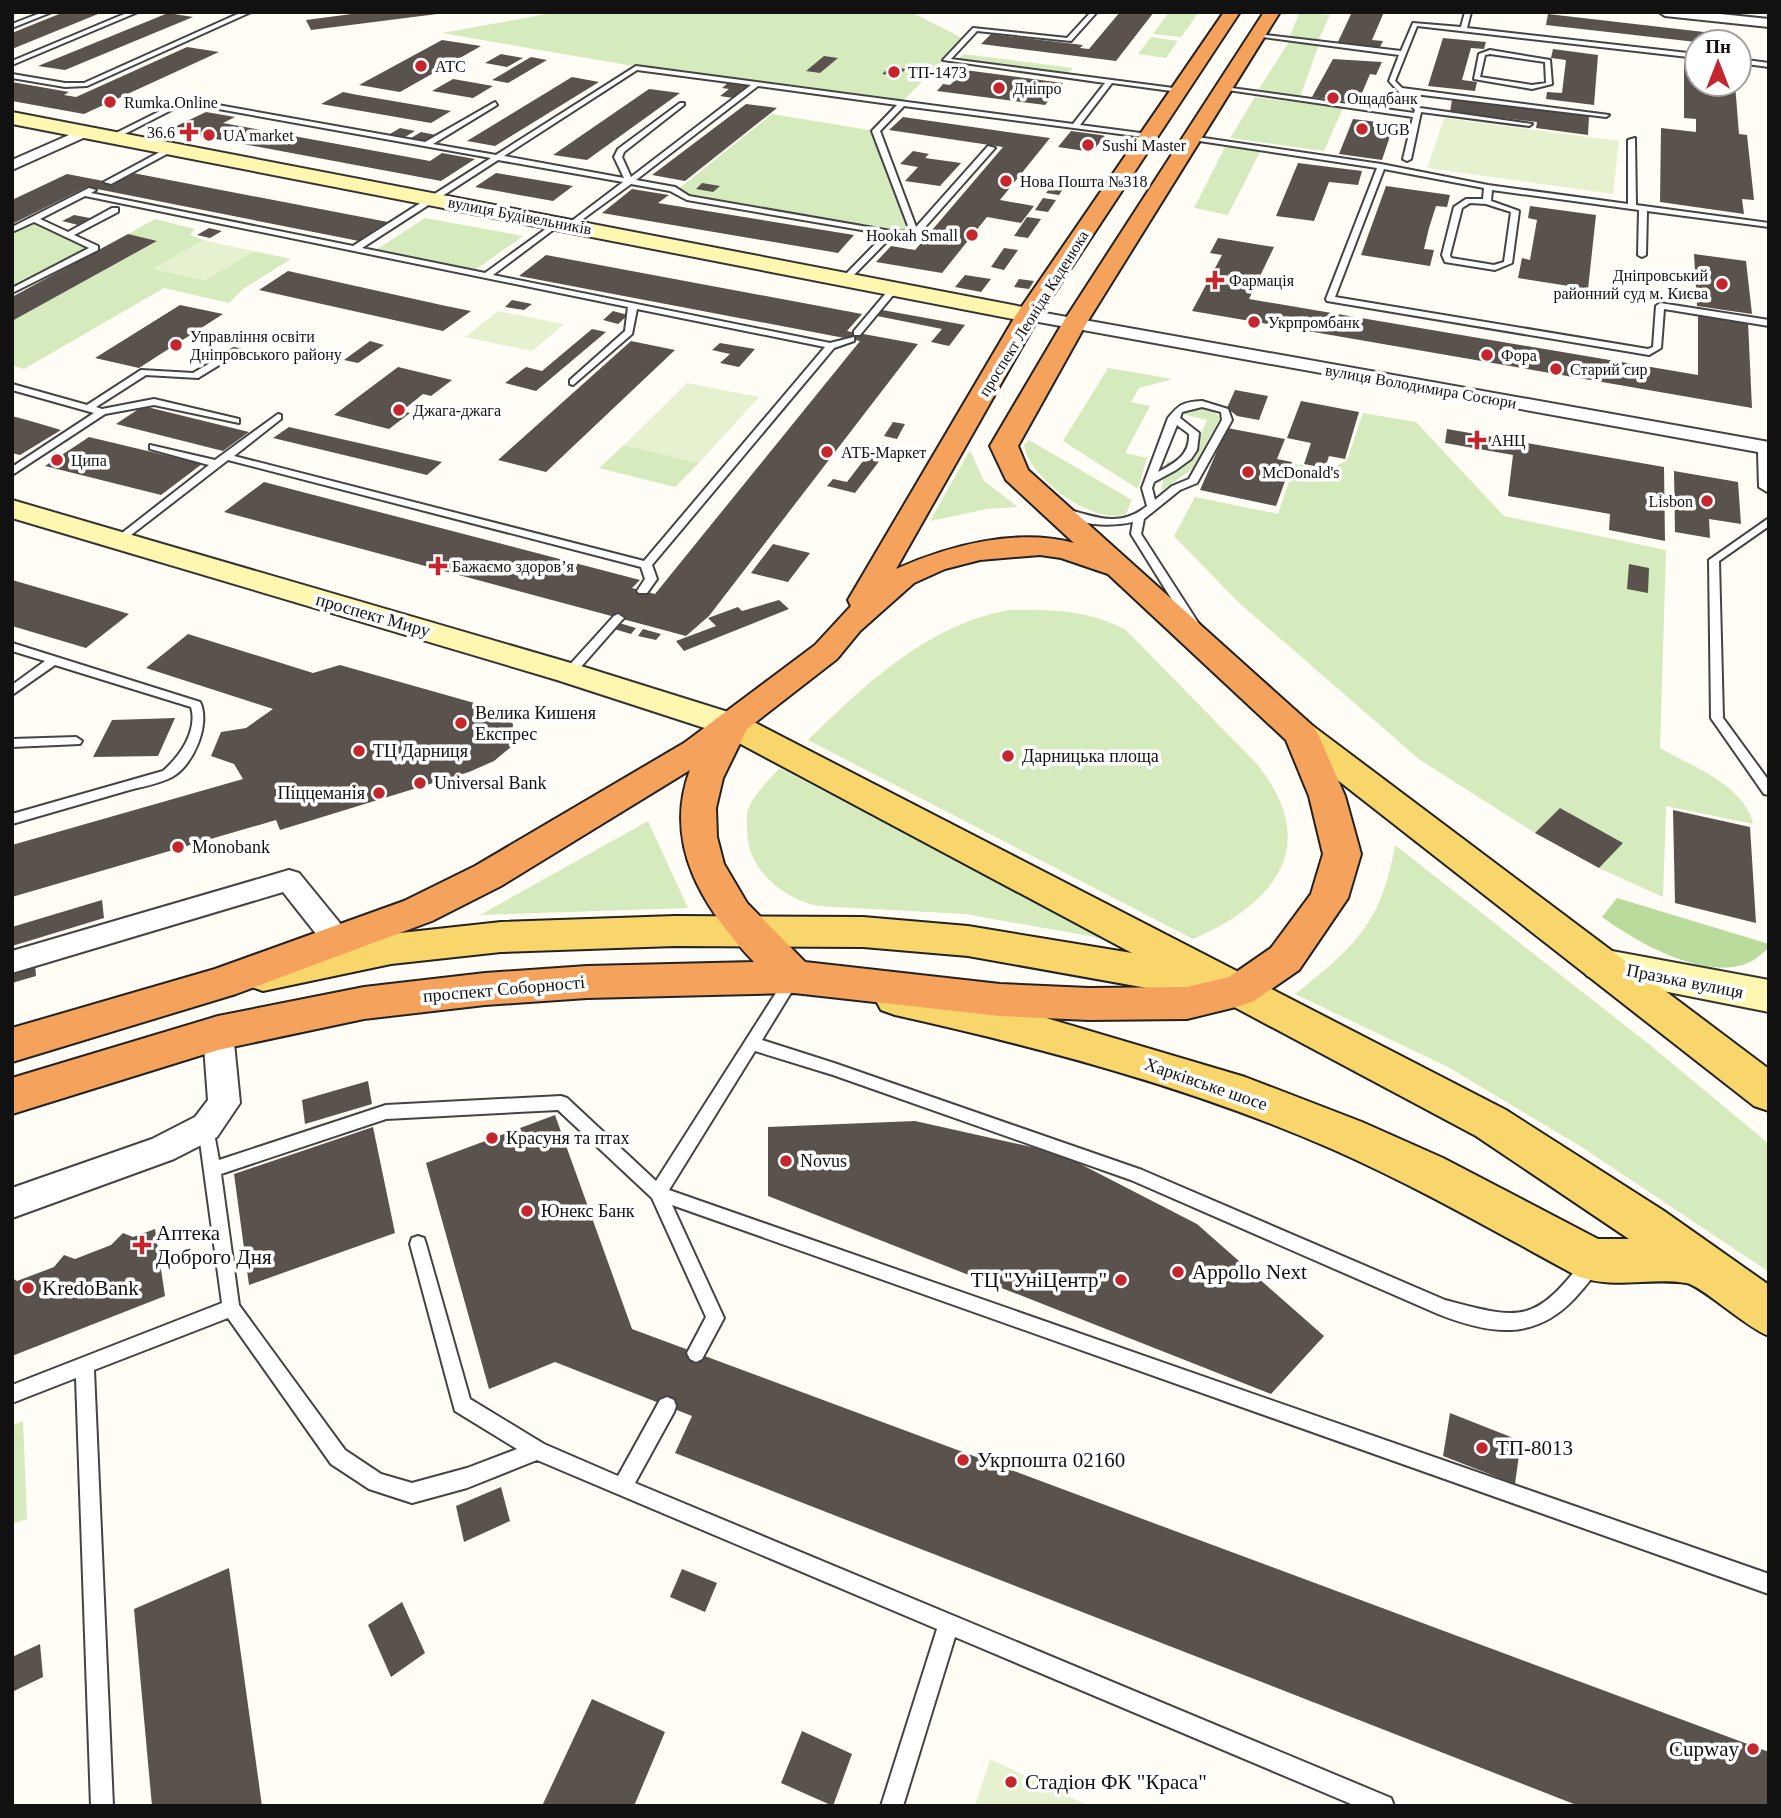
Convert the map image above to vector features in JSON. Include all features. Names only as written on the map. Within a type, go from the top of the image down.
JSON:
[{"type":"highway","name":"проспект Леоніда Каденюка","points":[[849,624],[1028,315],[1232,12]]},
{"type":"highway","points":[[733,725],[705,776],[698,806],[699,838],[710,876],[746,932],[794,977],[1000,1000],[1089,1004],[1187,1003],[1240,990],[1285,958],[1301,938],[1329,898],[1342,854],[1327,796],[1301,734],[1016,474],[1004,446],[1074,324],[1272,12]]},
{"type":"highway","points":[[12,1045],[222,983],[418,911],[488,876],[696,751],[825,652],[849,624],[903,577],[934,563],[979,551],[1013,546],[1067,550],[1100,561],[1128,576]]},
{"type":"highway","name":"проспект Соборності","points":[[12,1096],[218,1033],[364,1003],[485,989],[587,982],[794,977]]},
{"type":"main road","points":[[733,725],[1491,1123],[1769,1313]]},
{"type":"main road","points":[[1301,734],[1769,1093]]},
{"type":"main road","points":[[222,983],[391,949],[501,937],[863,932],[968,941],[1088,960],[1240,990]]},
{"type":"main road","name":"Харківське шосе","points":[[794,977],[1009,1024],[1230,1090],[1346,1135],[1427,1172],[1594,1261]]},
{"type":"main road","points":[[1594,1261],[1696,1261]]},
{"type":"street","points":[[1665,12],[1769,25],[1767,12]]},
{"type":"street","name":"вулиця Будівельників","points":[[12,118],[1028,315]]},
{"type":"street","points":[[12,166],[85,132]]},
{"type":"street","name":"вулиця Володимира Сосюри","points":[[1028,315],[1768,447]]},
{"type":"street","points":[[1768,447],[1769,487]]},
{"type":"street","name":"проспект Миру","points":[[12,509],[569,673],[733,725]]},
{"type":"street","points":[[12,962],[289,880],[338,941]]},
{"type":"street","name":"Празька вулиця","points":[[1601,965],[1769,996]]},
{"type":"street","points":[[12,1203],[163,1149],[206,1127],[223,1103],[225,1093],[218,1033]]},
{"type":"lane","points":[[12,26],[48,12]]},
{"type":"lane","points":[[12,63],[135,12]]},
{"type":"lane","points":[[12,76],[65,85],[85,85],[248,12]]},
{"type":"lane","points":[[1094,12],[1069,40],[975,29],[946,60],[1179,90]]},
{"type":"lane","points":[[1464,29],[1468,12]]},
{"type":"lane","points":[[1407,159],[1418,113],[1392,81],[1415,24],[1683,54]]},
{"type":"lane","points":[[1258,36],[1402,53]]},
{"type":"lane","points":[[1519,56],[1524,36]]},
{"type":"lane","points":[[1482,54],[1519,56],[1551,63],[1549,84],[1539,87],[1506,85],[1476,78],[1482,54]]},
{"type":"lane","points":[[355,249],[636,68],[1148,136]]},
{"type":"lane","points":[[1075,126],[1110,81]]},
{"type":"lane","points":[[486,276],[628,181],[757,84]]},
{"type":"lane","points":[[1501,102],[1506,85]]},
{"type":"lane","points":[[1224,89],[1530,124]]},
{"type":"lane","points":[[1401,90],[1606,115]]},
{"type":"lane","points":[[112,137],[184,101],[496,156],[675,190],[687,198],[891,233],[915,233],[990,148]]},
{"type":"lane","points":[[903,103],[876,131],[915,233]]},
{"type":"lane","points":[[427,144],[495,104]]},
{"type":"lane","points":[[628,181],[618,157],[621,151],[682,104]]},
{"type":"lane","points":[[1193,138],[1381,166],[1488,187],[1769,225]]},
{"type":"lane","points":[[1632,140],[1632,206]]},
{"type":"lane","points":[[108,182],[174,148]]},
{"type":"lane","points":[[1381,166],[1330,299],[1649,352],[1657,348],[1660,306],[1769,323]]},
{"type":"lane","points":[[1487,202],[1488,187]]},
{"type":"lane","points":[[12,230],[95,189]]},
{"type":"lane","points":[[84,194],[831,346]]},
{"type":"lane","points":[[1469,201],[1487,202],[1515,211],[1507,263],[1495,268],[1448,260],[1446,255],[1458,207],[1469,201]]},
{"type":"lane","points":[[1642,255],[1643,208]]},
{"type":"lane","points":[[68,235],[115,210]]},
{"type":"lane","points":[[12,291],[95,248],[34,219]]},
{"type":"lane","points":[[846,278],[891,233]]},
{"type":"lane","points":[[646,565],[831,346],[854,336],[895,288]]},
{"type":"lane","points":[[573,382],[629,332],[633,321],[633,306]]},
{"type":"lane","points":[[88,408],[144,372],[195,376],[237,351]]},
{"type":"lane","points":[[12,387],[102,412]]},
{"type":"lane","points":[[12,472],[102,412],[154,402],[236,421]]},
{"type":"lane","points":[[1055,509],[1091,521],[1117,522],[1139,518],[1176,488],[1193,481],[1228,418],[1221,409],[1200,404],[1182,407],[1173,418],[1147,488],[1152,506]]},
{"type":"lane","points":[[118,540],[278,417]]},
{"type":"lane","points":[[1149,481],[1183,463],[1195,440],[1194,433],[1173,418]]},
{"type":"lane","points":[[153,447],[222,461],[646,565]]},
{"type":"lane","points":[[1139,518],[1136,534],[1208,649]]},
{"type":"lane","points":[[1769,521],[1714,560],[1717,718],[1769,791]]},
{"type":"lane","points":[[643,590],[651,579],[646,565]]},
{"type":"lane","points":[[569,673],[618,618]]},
{"type":"lane","points":[[12,648],[196,705],[200,720],[184,758],[168,774],[12,820]]},
{"type":"lane","points":[[12,691],[54,660]]},
{"type":"lane","points":[[12,743],[76,741]]},
{"type":"lane","points":[[658,1193],[794,977]]},
{"type":"lane","points":[[753,1044],[834,1069],[1136,1175],[1444,1308],[1494,1322],[1538,1320],[1565,1300],[1594,1261]]},
{"type":"lane","points":[[213,1169],[386,1112],[561,1103],[658,1193],[715,1318],[696,1353]]},
{"type":"lane","points":[[206,1127],[231,1308],[338,1457],[376,1482],[412,1493],[467,1478],[537,1451]]},
{"type":"lane","points":[[658,1193],[1769,1584]]},
{"type":"lane","points":[[418,1244],[462,1405],[537,1451],[1382,1806]]},
{"type":"lane","points":[[12,1394],[231,1308]]},
{"type":"lane","points":[[85,1365],[102,1806]]},
{"type":"lane","points":[[623,1486],[667,1406]]},
{"type":"lane","points":[[891,1806],[948,1625]]},
{"type":"green space","points":[[558,12],[911,12],[964,39],[899,105],[639,67],[442,33]]},
{"type":"green space","points":[[1169,12],[1199,12],[1181,37],[1153,34]]},
{"type":"green space","points":[[1300,12],[1330,15],[1318,41],[1289,38]]},
{"type":"green space","points":[[1151,37],[1178,41],[1166,58],[1138,54]]},
{"type":"green space","points":[[1290,40],[1319,44],[1300,97],[1257,92]]},
{"type":"green space","points":[[964,54],[1073,68],[1067,74],[958,59]]},
{"type":"green space","points":[[1255,97],[1343,108],[1324,151],[1230,138]]},
{"type":"green space","points":[[772,114],[881,132],[911,232],[684,196],[677,190]]},
{"type":"green space","points":[[1444,118],[1619,141],[1613,194],[1427,168]]},
{"type":"green space","points":[[1226,145],[1261,150],[1228,215],[1194,208]]},
{"type":"green space","points":[[425,218],[523,236],[475,270],[376,250]]},
{"type":"green space","points":[[34,219],[93,247],[12,291],[12,230]]},
{"type":"green space","points":[[155,219],[195,229],[190,235],[203,240],[154,269],[205,280],[254,251],[291,259],[243,289],[229,303],[164,288],[24,369],[12,365],[12,321],[156,242],[128,234]]},
{"type":"green space","points":[[203,240],[254,251],[205,280],[153,269]]},
{"type":"green space","points":[[498,311],[564,324],[532,351],[465,337]]},
{"type":"green space","points":[[1108,368],[1173,379],[1139,388],[1131,402],[1150,406],[1125,453],[1147,458],[1138,489],[1063,441]]},
{"type":"green space","points":[[687,383],[759,397],[699,463],[624,445]]},
{"type":"green space","points":[[1203,407],[1212,410],[1220,418],[1192,469],[1161,491],[1167,461],[1187,465],[1207,420],[1182,414],[1185,410]]},
{"type":"green space","points":[[1363,413],[1416,422],[1504,516],[1666,550],[1660,748],[1728,788],[1748,810],[1753,824],[1666,806],[1663,897],[1599,868],[1623,843],[1560,808],[1535,833],[1420,760],[1238,602],[1174,536],[1195,497],[1278,514],[1295,464],[1329,470],[1347,460]]},
{"type":"green space","points":[[1029,440],[1132,500],[1126,514],[1112,516],[1097,513],[1064,496],[1049,484],[1028,458],[1024,445]]},
{"type":"green space","points":[[624,445],[699,463],[675,487],[599,468]]},
{"type":"green space","points":[[970,450],[984,481],[1018,507],[987,509],[930,521]]},
{"type":"green space","points":[[1009,610],[1069,612],[1098,618],[1126,630],[1257,764],[1276,793],[1286,820],[1287,845],[1280,868],[1267,889],[1247,908],[1193,939],[808,740],[875,678],[925,643],[979,618]]},
{"type":"green space","points":[[780,768],[1106,939],[965,914],[818,906],[792,896],[779,889],[760,869],[748,843],[749,807],[759,791]]},
{"type":"green space","points":[[648,821],[688,908],[480,915]]},
{"type":"green space","points":[[1395,845],[1650,1045],[1769,1144],[1769,1272],[1580,1146],[1448,1067],[1295,994],[1334,962],[1363,931],[1382,894]]},
{"type":"green space","points":[[1617,898],[1769,944],[1769,948],[1752,961],[1735,967],[1695,964],[1653,948],[1602,917]]},
{"type":"green space","points":[[23,1421],[27,1519],[12,1524],[12,1426]]},
{"type":"green space","name":"Стадіон ФК \"Краса\"","points":[[990,1759],[1089,1806],[975,1806]]},
{"type":"building","points":[[64,12],[103,12],[12,49],[12,33]]},
{"type":"building","points":[[367,12],[437,14],[311,30],[306,20]]},
{"type":"building","points":[[1120,12],[1154,12],[1116,61],[981,44],[991,34],[1083,45],[1080,48],[1089,49]]},
{"type":"building","points":[[1352,12],[1384,12],[1372,40],[1383,41],[1379,49],[1337,44]]},
{"type":"building","points":[[168,13],[193,17],[65,70],[38,66]]},
{"type":"building","points":[[1548,14],[1683,30],[1683,41],[1546,25]]},
{"type":"building","points":[[1443,38],[1486,42],[1484,49],[1471,48],[1462,80],[1477,82],[1475,91],[1428,86]]},
{"type":"building","name":"АТС","points":[[442,40],[481,46],[400,92],[359,85]]},
{"type":"building","points":[[187,47],[219,52],[84,114],[12,101],[12,82],[69,92],[64,95],[76,97]]},
{"type":"building","points":[[1553,49],[1598,55],[1594,105],[1546,99],[1547,92],[1562,93],[1566,60],[1551,58]]},
{"type":"building","points":[[501,54],[523,58],[507,67],[485,63]]},
{"type":"building","points":[[824,56],[838,58],[820,73],[806,71]]},
{"type":"building","points":[[531,57],[547,60],[508,83],[492,80]]},
{"type":"building","points":[[1333,59],[1382,62],[1376,75],[1370,74],[1362,93],[1372,95],[1368,104],[1312,97]]},
{"type":"building","name":"ТП-1473","points":[[890,67],[906,69],[898,76],[882,74]]},
{"type":"building","name":"Дніпро","points":[[957,69],[1063,83],[1045,105],[937,91],[943,84],[950,85],[959,76],[952,75]]},
{"type":"building","points":[[572,77],[599,82],[495,146],[467,141]]},
{"type":"building","points":[[453,79],[493,86],[473,98],[432,91]]},
{"type":"building","points":[[728,83],[748,86],[733,98],[720,96],[729,89],[722,88]]},
{"type":"building","points":[[649,89],[680,93],[587,160],[553,155]]},
{"type":"building","points":[[343,92],[451,111],[431,123],[321,104]]},
{"type":"building","points":[[160,98],[176,100],[164,106],[148,104]]},
{"type":"building","points":[[1684,98],[1736,98],[1739,134],[1747,135],[1754,200],[1742,199],[1744,214],[1660,202],[1661,128],[1696,132],[1696,119],[1684,118]]},
{"type":"building","points":[[1452,100],[1589,116],[1588,135],[1536,128],[1537,122],[1450,112]]},
{"type":"building","points":[[746,104],[777,108],[685,181],[652,175]]},
{"type":"building","points":[[206,112],[235,117],[223,123],[430,161],[442,153],[475,159],[441,181],[168,130]]},
{"type":"building","points":[[903,117],[1050,138],[1000,200],[1034,206],[1021,223],[987,217],[942,273],[876,262],[891,246],[915,250],[1003,147],[889,130]]},
{"type":"building","points":[[1353,119],[1394,124],[1382,160],[1339,154]]},
{"type":"building","points":[[400,128],[415,131],[405,137],[390,134]]},
{"type":"building","points":[[1071,131],[1105,136],[1092,152],[1058,147]]},
{"type":"building","points":[[421,132],[436,135],[427,141],[411,138]]},
{"type":"building","points":[[913,151],[929,154],[925,158],[961,163],[940,186],[905,181],[918,167],[900,164]]},
{"type":"building","points":[[1298,163],[1362,171],[1358,185],[1329,182],[1314,221],[1276,216]]},
{"type":"building","points":[[133,173],[388,222],[359,241],[87,187],[12,224],[12,200],[67,174],[114,183]]},
{"type":"building","points":[[496,173],[573,186],[553,201],[475,187]]},
{"type":"building","points":[[1055,181],[1068,182],[1059,195],[1046,193]]},
{"type":"building","points":[[702,183],[720,186],[713,192],[696,189]]},
{"type":"building","points":[[1386,186],[1450,195],[1447,207],[1436,206],[1429,228],[1424,249],[1434,250],[1430,266],[1361,255]]},
{"type":"building","points":[[632,189],[669,195],[658,203],[854,235],[838,253],[602,213]]},
{"type":"building","points":[[1043,198],[1056,200],[1048,212],[1035,210]]},
{"type":"building","points":[[1530,206],[1596,215],[1588,289],[1518,278],[1522,258],[1530,260],[1537,220],[1528,218]]},
{"type":"building","points":[[74,215],[90,218],[78,225],[62,221]]},
{"type":"building","points":[[1027,217],[1041,219],[1028,238],[1014,236]]},
{"type":"building","points":[[209,228],[222,231],[210,238],[197,235]]},
{"type":"building","points":[[128,234],[157,241],[12,321],[12,297]]},
{"type":"building","points":[[1218,238],[1274,247],[1249,299],[1698,375],[1698,315],[1748,322],[1752,408],[1192,311],[1222,255],[1210,253]]},
{"type":"building","points":[[1004,248],[1018,250],[1004,270],[991,267]]},
{"type":"building","name":"Дніпровський районний суд м. Києва","points":[[1694,254],[1746,261],[1752,314],[1697,306]]},
{"type":"building","points":[[546,255],[862,314],[847,331],[918,344],[709,616],[686,636],[224,512],[264,482],[640,580],[632,588],[655,594],[860,341],[519,276]]},
{"type":"building","points":[[288,271],[471,311],[443,331],[259,290]]},
{"type":"building","points":[[965,275],[991,279],[981,292],[955,287]]},
{"type":"building","points":[[1019,279],[1034,281],[1029,289],[1014,287]]},
{"type":"building","points":[[512,300],[532,304],[524,310],[505,307]]},
{"type":"building","points":[[180,305],[223,314],[139,368],[95,358]]},
{"type":"building","points":[[882,310],[965,325],[949,346],[931,342],[942,329],[877,316]]},
{"type":"building","points":[[613,311],[628,315],[618,324],[603,320]]},
{"type":"building","points":[[592,329],[606,332],[536,391],[505,383],[526,367],[542,371]]},
{"type":"building","points":[[370,341],[384,345],[358,363],[344,360]]},
{"type":"building","points":[[631,341],[675,350],[546,472],[498,460]]},
{"type":"building","points":[[720,343],[755,349],[739,367],[720,363],[730,354],[712,350]]},
{"type":"building","points":[[398,367],[452,380],[431,396],[423,394],[402,411],[410,413],[389,429],[334,415]]},
{"type":"building","points":[[1235,390],[1268,396],[1259,420],[1237,416],[1227,408]]},
{"type":"building","points":[[1301,401],[1359,412],[1345,459],[1329,456],[1325,468],[1304,464],[1311,443],[1287,438]]},
{"type":"building","points":[[143,406],[249,432],[223,451],[116,424]]},
{"type":"building","points":[[12,416],[61,430],[20,455],[12,453]]},
{"type":"building","points":[[893,422],[905,424],[897,439],[884,436]]},
{"type":"building","points":[[289,427],[442,462],[427,475],[273,438]]},
{"type":"building","name":"McDonald's","points":[[1227,428],[1285,439],[1277,459],[1292,462],[1276,506],[1200,490]]},
{"type":"building","points":[[1447,429],[1664,467],[1665,541],[1609,530],[1610,514],[1508,496],[1513,455],[1445,443]]},
{"type":"building","points":[[89,437],[202,464],[161,495],[45,466]]},
{"type":"building","points":[[876,444],[890,447],[855,493],[827,486],[833,479],[847,482]]},
{"type":"building","name":"Lisbon","points":[[1674,471],[1738,482],[1741,524],[1709,519],[1710,538],[1675,532]]},
{"type":"building","points":[[773,544],[810,553],[788,582],[751,573]]},
{"type":"building","points":[[1629,564],[1649,568],[1648,593],[1627,589]]},
{"type":"building","points":[[12,580],[129,614],[86,648],[12,626]]},
{"type":"building","points":[[779,600],[789,609],[684,651],[676,641],[716,626],[708,618],[738,607],[742,611]]},
{"type":"building","points":[[619,623],[636,628],[631,634],[614,629]]},
{"type":"building","points":[[643,629],[661,634],[656,640],[638,636]]},
{"type":"building","points":[[188,634],[313,673],[340,665],[492,708],[513,724],[511,747],[494,761],[469,772],[280,830],[276,820],[12,897],[12,845],[243,779],[234,764],[211,756],[221,732],[246,728],[273,709],[146,668]]},
{"type":"building","points":[[175,718],[158,756],[93,757],[112,720]]},
{"type":"building","points":[[1560,808],[1623,843],[1599,868],[1535,833]]},
{"type":"building","points":[[1673,810],[1750,827],[1756,923],[1675,903]]},
{"type":"building","points":[[102,900],[104,918],[12,946],[12,927]]},
{"type":"building","points":[[35,963],[36,976],[12,983],[12,970]]},
{"type":"building","points":[[368,1081],[372,1104],[305,1124],[302,1100]]},
{"type":"building","points":[[555,1115],[632,1329],[1769,1752],[1769,1806],[1579,1806],[675,1453],[692,1416],[555,1362],[489,1389],[426,1163]]},
{"type":"building","name":"ТЦ \"УніЦентр\"","points":[[915,1121],[1059,1153],[1197,1224],[1324,1336],[1271,1394],[768,1196],[768,1127]]},
{"type":"building","points":[[373,1127],[395,1233],[249,1285],[234,1174]]},
{"type":"building","points":[[155,1229],[165,1296],[12,1356],[12,1278],[17,1281],[54,1267],[64,1255],[75,1259],[111,1245],[123,1233],[133,1237]]},
{"type":"building","name":"ТП-8013","points":[[1450,1413],[1521,1441],[1515,1484],[1443,1456]]},
{"type":"building","points":[[501,1487],[510,1521],[464,1542],[456,1506]]},
{"type":"building","points":[[229,1568],[262,1806],[152,1806],[134,1609]]},
{"type":"building","points":[[682,1569],[717,1583],[705,1612],[670,1597]]},
{"type":"building","points":[[402,1602],[425,1653],[391,1677],[368,1625]]},
{"type":"building","points":[[40,1644],[43,1677],[12,1692],[12,1657]]},
{"type":"building","points":[[592,1699],[665,1732],[634,1806],[542,1806]]},
{"type":"building","points":[[802,1731],[852,1754],[833,1806],[781,1783]]},
{"type":"place","name":"АТС","points":[[421,66]]},
{"type":"place","name":"ТП-1473","points":[[894,72]]},
{"type":"place","name":"Дніпро","points":[[999,88]]},
{"type":"place","name":"Ощадбанк","points":[[1333,98]]},
{"type":"place","name":"Rumka.Online","points":[[110,102]]},
{"type":"place","name":"UGB","points":[[1362,129]]},
{"type":"place","name":"36.6","points":[[189,132]]},
{"type":"place","name":"UA market","points":[[209,135]]},
{"type":"place","name":"Sushi Master","points":[[1088,145]]},
{"type":"place","name":"Нова Пошта №318","points":[[1006,181]]},
{"type":"place","name":"Hookah Small","points":[[972,235]]},
{"type":"place","name":"Фармація","points":[[1215,280]]},
{"type":"place","name":"Дніпровський районний суд м. Києва","points":[[1722,284]]},
{"type":"place","name":"Укрпромбанк","points":[[1254,322]]},
{"type":"place","name":"Управління освіти Дніпровського району","points":[[176,345]]},
{"type":"place","name":"Фора","points":[[1487,355]]},
{"type":"place","name":"Старий сир","points":[[1556,369]]},
{"type":"place","name":"Джага-джага","points":[[399,410]]},
{"type":"place","name":"АНЦ","points":[[1477,440]]},
{"type":"place","name":"АТБ-Маркет","points":[[827,452]]},
{"type":"place","name":"Ципа","points":[[57,460]]},
{"type":"place","name":"McDonald's","points":[[1248,472]]},
{"type":"place","name":"Lisbon","points":[[1707,501]]},
{"type":"place","name":"Бажаємо здоровʼя","points":[[438,566]]},
{"type":"place","name":"Велика Кишеня Експрес","points":[[461,723]]},
{"type":"place","name":"ТЦ Дарниця","points":[[359,751]]},
{"type":"place","name":"Дарницька площа","points":[[1008,756]]},
{"type":"place","name":"Universal Bank","points":[[420,783]]},
{"type":"place","name":"Піццеманія","points":[[379,793]]},
{"type":"place","name":"Monobank","points":[[178,847]]},
{"type":"place","name":"Красуня та птах","points":[[492,1138]]},
{"type":"place","name":"Novus","points":[[786,1161]]},
{"type":"place","name":"Юнекс Банк","points":[[527,1211]]},
{"type":"place","name":"Аптека Доброго Дня","points":[[142,1245]]},
{"type":"place","name":"Appollo Next","points":[[1178,1272]]},
{"type":"place","name":"ТЦ \"УніЦентр\"","points":[[1121,1280]]},
{"type":"place","name":"KredoBank","points":[[28,1288]]},
{"type":"place","name":"ТП-8013","points":[[1482,1448]]},
{"type":"place","name":"Укрпошта 02160","points":[[963,1460]]},
{"type":"place","name":"Cupway","points":[[1753,1749]]},
{"type":"place","name":"Стадіон ФК \"Краса\"","points":[[1011,1782]]}]
